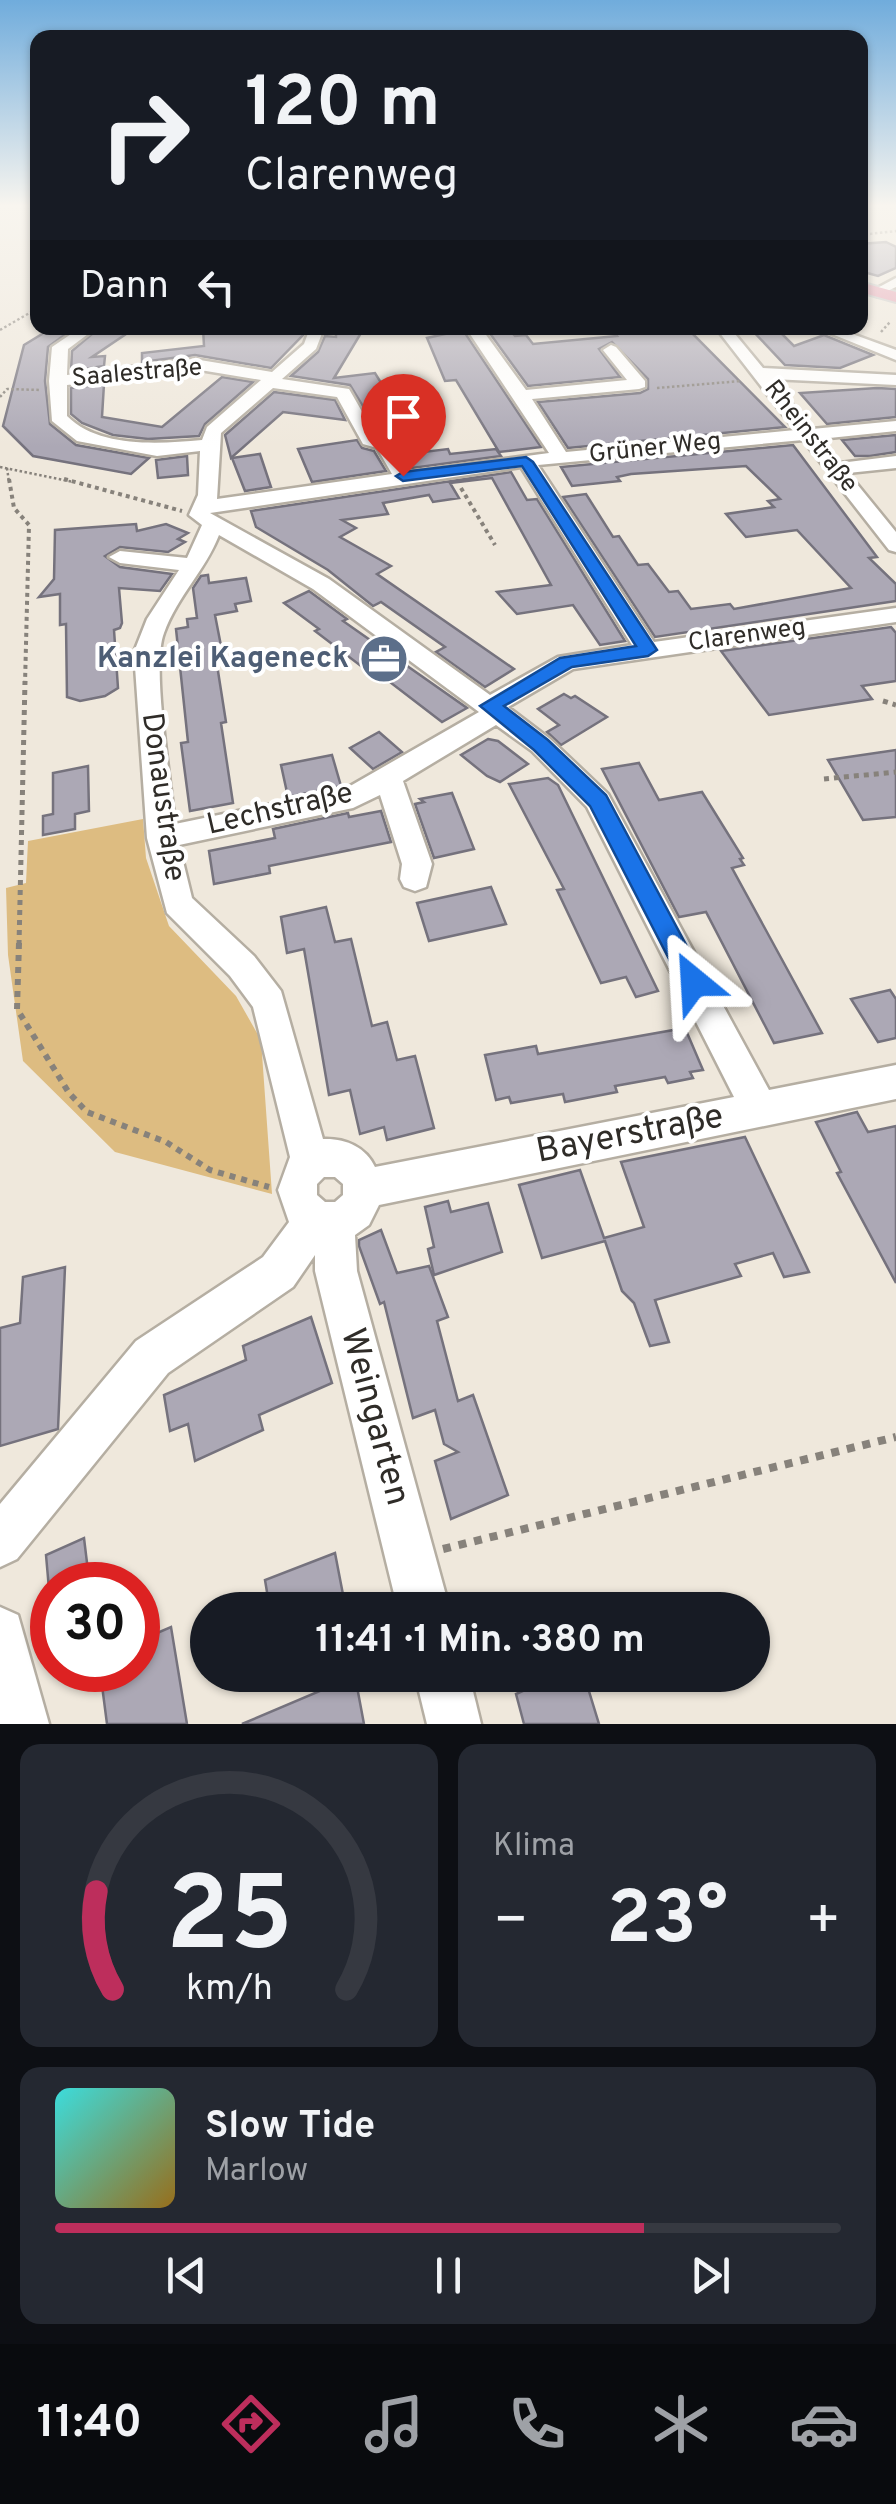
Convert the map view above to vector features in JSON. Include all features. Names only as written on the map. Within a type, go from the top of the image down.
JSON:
[{"type":"street","points":[[78,335],[60,346],[57,384],[61,397],[58,417],[77,436],[158,450],[207,446]]},
{"type":"street","points":[[204,532],[211,495],[207,446],[213,431],[227,414],[311,346],[315,335]]},
{"type":"street","points":[[477,335],[562,458]]},
{"type":"street","name":"Rheinstraße","points":[[729,335],[896,546]]},
{"type":"street","points":[[843,335],[896,355]]},
{"type":"street","points":[[611,350],[639,384]]},
{"type":"street","name":"Saalestraße","points":[[57,384],[194,364],[343,393],[368,440],[384,444],[403,476]]},
{"type":"street","points":[[762,376],[896,380]]},
{"type":"street","points":[[520,395],[639,384]]},
{"type":"street","name":"Grüner Weg","points":[[204,532],[403,476],[896,426]]},
{"type":"street","points":[[526,462],[648,650]]},
{"type":"street","points":[[834,468],[896,462]]},
{"type":"street","points":[[120,557],[204,532],[258,546],[321,584],[541,745],[598,801],[759,1109]]},
{"type":"street","name":"Donaustraße","points":[[204,532],[160,613],[146,652],[162,838],[178,904],[242,966],[269,1001],[309,1156],[325,1196]]},
{"type":"street","name":"Clarenweg","points":[[494,709],[567,662],[896,614]]},
{"type":"street","name":"Lechstraße","points":[[162,838],[353,798],[494,709]]},
{"type":"street","points":[[388,777],[417,864],[415,879]]},
{"type":"street","name":"Bayerstraße","points":[[325,1196],[896,1082]]},
{"type":"street","points":[[0,1542],[152,1357],[278,1272],[325,1196]]},
{"type":"street","name":"Weingarten","points":[[325,1196],[336,1271],[419,1592]]},
{"type":"street","points":[[0,1633],[22,1724]]},
{"type":"street","points":[[446,1692],[454,1724]]},
{"type":"path","points":[[0,330],[30,313]]},
{"type":"path","points":[[639,384],[651,388],[762,376]]},
{"type":"path","points":[[0,397],[7,389],[57,384]]},
{"type":"path","points":[[204,532],[56,477],[2,468],[14,508],[30,525],[18,1009],[69,1093],[87,1112],[154,1136],[210,1170],[268,1187],[325,1196]]},
{"type":"path","points":[[450,471],[495,546]]},
{"type":"path","points":[[883,701],[896,705]]},
{"type":"path","points":[[824,780],[896,772]]},
{"type":"path","points":[[410,1557],[896,1437]]},
{"type":"shaded area","points":[[143,819],[146,858],[169,926],[236,996],[261,1040],[272,1194],[115,1152],[23,1061],[8,955],[6,888],[26,883],[28,841]]},
{"type":"building","points":[[40,335],[64,335],[48,347],[45,381],[50,424],[76,445],[149,458],[131,474],[33,456],[3,426],[24,345]]},
{"type":"building","points":[[91,335],[125,335],[92,357],[105,356],[104,366],[71,371],[72,351]]},
{"type":"building","points":[[203,335],[303,335],[271,368],[195,355],[142,362],[142,353],[204,346]]},
{"type":"building","points":[[360,335],[334,378],[375,373],[409,428],[373,423],[350,385],[291,376],[318,352],[325,336]]},
{"type":"building","points":[[466,335],[541,447],[499,452],[456,380],[445,381],[427,338]]},
{"type":"building","points":[[491,335],[526,335],[533,344],[616,335],[694,335],[785,427],[568,448],[538,402],[640,393],[648,389],[648,379],[612,342],[599,349],[620,377],[528,386]]},
{"type":"building","points":[[757,335],[783,335],[794,346],[824,335],[873,355],[840,368],[785,365]]},
{"type":"building","points":[[222,377],[253,382],[205,424],[199,436],[148,439],[113,435],[82,423],[71,414],[71,388],[104,384],[102,417],[162,427]]},
{"type":"building","points":[[896,389],[896,417],[827,424],[800,393]]},
{"type":"building","points":[[274,392],[335,400],[345,420],[283,412],[231,458],[225,435]]},
{"type":"building","points":[[412,433],[424,452],[448,449],[450,454],[496,449],[501,456],[412,468],[389,436]]},
{"type":"building","points":[[896,435],[896,452],[870,456],[855,456],[842,440]]},
{"type":"building","points":[[357,440],[362,448],[374,451],[386,471],[312,482],[298,449]]},
{"type":"building","points":[[793,445],[877,557],[869,558],[896,584],[896,601],[655,637],[563,497],[586,494],[613,537],[619,536],[638,565],[648,564],[669,592],[678,591],[691,609],[730,604],[734,609],[851,588],[797,530],[746,537],[726,514],[774,507],[768,501],[780,499],[746,466],[631,474],[617,477],[620,481],[572,486],[561,467]]},
{"type":"building","points":[[260,454],[271,487],[245,491],[232,458]]},
{"type":"building","points":[[187,456],[188,475],[158,478],[156,460]]},
{"type":"building","points":[[511,472],[527,500],[537,499],[625,641],[600,645],[573,605],[517,614],[497,592],[551,585],[492,478],[450,483],[459,498],[433,502],[429,495],[383,503],[388,514],[342,520],[356,528],[340,537],[391,566],[377,574],[514,669],[485,687],[436,652],[445,647],[381,602],[373,606],[328,570],[256,527],[251,511]]},
{"type":"building","points":[[136,524],[137,531],[166,524],[188,533],[178,539],[185,542],[168,552],[120,547],[105,556],[120,567],[172,574],[160,591],[119,588],[122,623],[114,630],[118,688],[105,696],[80,701],[67,697],[66,624],[60,625],[60,594],[39,597],[54,579],[55,530]]},
{"type":"building","points":[[208,575],[209,583],[246,578],[251,601],[235,604],[237,611],[215,615],[222,651],[215,652],[226,722],[221,723],[233,803],[190,811],[181,743],[188,742],[176,629],[188,627],[187,619],[197,618],[193,588],[201,576]]},
{"type":"building","points":[[309,591],[347,619],[343,621],[467,708],[442,722],[386,679],[382,682],[284,603]]},
{"type":"building","points":[[891,627],[896,633],[896,681],[862,686],[872,699],[769,715],[721,651]]},
{"type":"building","points":[[564,694],[575,696],[607,717],[561,745],[547,732],[559,725],[538,709]]},
{"type":"building","points":[[379,732],[402,752],[373,769],[350,748]]},
{"type":"building","points":[[488,739],[498,741],[528,764],[500,782],[487,776],[461,755]]},
{"type":"building","points":[[896,750],[896,817],[863,820],[828,760]]},
{"type":"building","points":[[332,755],[341,786],[288,797],[281,765]]},
{"type":"building","points":[[639,763],[659,800],[702,792],[743,858],[740,859],[744,865],[732,868],[822,1033],[774,1043],[706,912],[679,917],[602,769]]},
{"type":"building","points":[[88,766],[89,811],[75,814],[75,829],[43,835],[43,816],[53,814],[53,773]]},
{"type":"building","points":[[548,778],[558,785],[658,991],[636,997],[626,977],[601,983],[557,890],[564,889],[509,784]]},
{"type":"building","points":[[452,793],[474,849],[434,858],[415,804],[424,802],[420,799]]},
{"type":"building","points":[[381,811],[391,842],[269,866],[270,873],[214,884],[209,851],[275,838],[273,829],[348,813],[349,817]]},
{"type":"building","points":[[491,887],[506,924],[429,941],[417,903]]},
{"type":"building","points":[[326,907],[335,942],[351,939],[372,1026],[387,1022],[397,1060],[415,1056],[434,1128],[387,1140],[384,1127],[360,1134],[350,1090],[329,1095],[304,949],[287,953],[281,917]]},
{"type":"building","points":[[890,990],[896,999],[896,1038],[878,1042],[851,999]]},
{"type":"building","points":[[685,1028],[703,1070],[690,1072],[693,1078],[668,1083],[665,1077],[615,1086],[617,1092],[565,1102],[563,1094],[511,1103],[509,1097],[496,1100],[485,1055],[536,1046],[538,1054]]},
{"type":"building","points":[[857,1112],[868,1132],[896,1126],[896,1283],[837,1173],[841,1172],[816,1122]]},
{"type":"building","points":[[745,1137],[809,1272],[784,1277],[773,1253],[735,1264],[741,1276],[655,1300],[669,1342],[650,1346],[634,1303],[622,1291],[605,1241],[542,1258],[519,1185],[580,1170],[604,1238],[644,1227],[621,1162]]},
{"type":"building","points":[[448,1201],[451,1212],[488,1203],[502,1252],[434,1275],[428,1249],[434,1247],[425,1207]]},
{"type":"building","points":[[381,1230],[397,1273],[429,1266],[448,1317],[437,1321],[458,1401],[473,1395],[508,1495],[451,1519],[435,1461],[458,1452],[444,1444],[435,1410],[413,1418],[384,1302],[380,1304],[359,1246],[359,1240]]},
{"type":"building","points":[[65,1267],[58,1429],[0,1446],[0,1328],[20,1323],[23,1277]]},
{"type":"building","points":[[311,1317],[332,1383],[259,1415],[263,1430],[195,1461],[188,1424],[170,1431],[164,1395],[246,1360],[243,1346]]},
{"type":"building","points":[[84,1538],[87,1562],[47,1562],[46,1555]]},
{"type":"building","points":[[335,1553],[343,1592],[267,1592],[265,1580]]},
{"type":"building","points":[[171,1627],[187,1724],[107,1724],[103,1692],[160,1692],[160,1632]]},
{"type":"building","points":[[317,1692],[358,1692],[364,1724],[242,1724]]},
{"type":"building","points":[[589,1692],[599,1724],[524,1724],[516,1694]]},
{"type":"place","name":"Kanzlei Kageneck","points":[[384,659]]},
{"type":"route","points":[[403,476],[526,462],[648,650],[567,662],[490,706],[541,745],[598,801],[694,982]]}]
